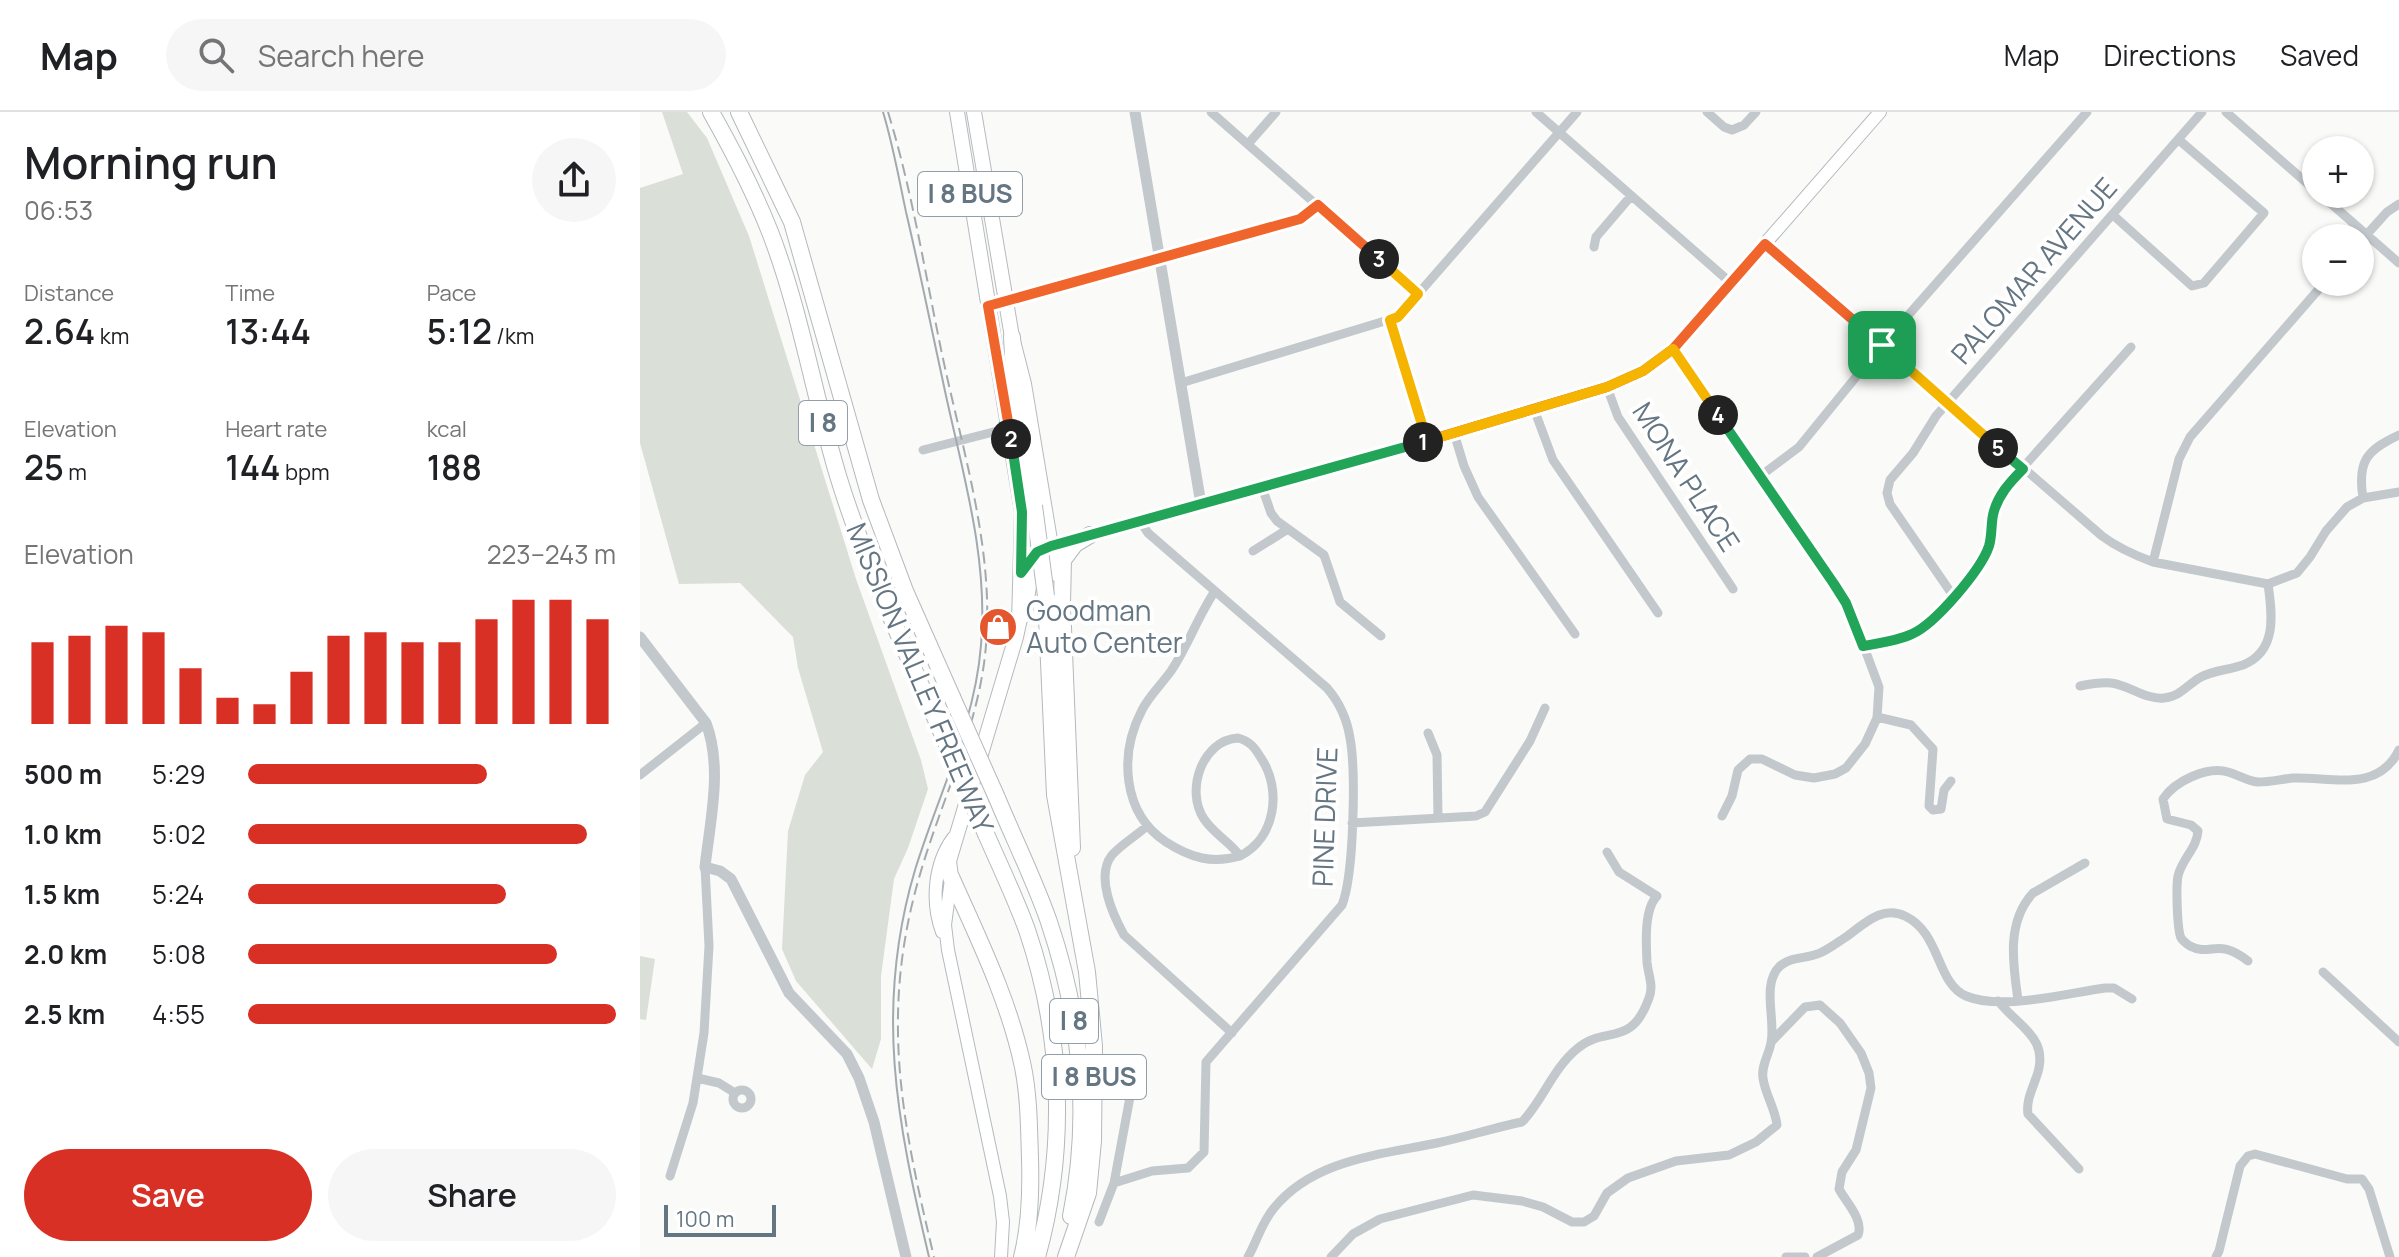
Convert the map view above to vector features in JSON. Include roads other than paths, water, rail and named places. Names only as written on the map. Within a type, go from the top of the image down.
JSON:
[{"type":"highway","name":"MISSION VALLEY FREEWAY","points":[[711,112],[770,232],[796,314],[829,447],[884,603],[1026,928],[1037,964],[1046,998],[1058,1089],[1055,1159],[1037,1257]]},
{"type":"highway","name":"MISSION VALLEY FREEWAY","points":[[739,112],[792,222],[871,500],[905,591],[1048,919],[1061,962],[1076,1031],[1082,1144],[1065,1257]]},
{"type":"highway","name":"I 8 BUS","points":[[1012,337],[1028,509],[1054,599],[1052,764],[1060,829],[1091,1004],[1093,1141],[1088,1193],[1065,1257]]},
{"type":"highway","points":[[1054,599],[1063,560],[1075,544],[1090,535]]},
{"type":"highway","points":[[1051,546],[1054,599]]},
{"type":"highway","name":"I 8 BUS","points":[[951,877],[997,982],[1023,1066],[1030,1174],[1022,1257]]},
{"type":"main road","name":"I 8 BUS","points":[[951,877],[949,861],[1019,623],[1028,509],[1009,428],[957,112]]},
{"type":"main road","name":"I 8 BUS","points":[[974,112],[1012,337]]},
{"type":"main road","points":[[1021,573],[1037,552],[1051,546],[1427,441],[1607,387],[1643,371],[1673,349],[1880,112]]},
{"type":"main road","points":[[1012,337],[1024,384],[1051,546],[1032,574],[1026,612],[1019,623]]},
{"type":"main road","points":[[1028,509],[1035,539],[1051,546]]},
{"type":"main road","points":[[948,950],[938,922],[936,888],[941,858],[958,832]]},
{"type":"main road","points":[[951,877],[945,925],[948,950],[1000,1196],[1003,1222],[1001,1257]]},
{"type":"street","points":[[1135,112],[1201,504]]},
{"type":"street","points":[[1211,112],[1418,294]]},
{"type":"street","points":[[1248,144],[1276,112]]},
{"type":"street","points":[[1536,112],[1731,283]]},
{"type":"street","points":[[1181,383],[1398,317],[1577,112]]},
{"type":"street","points":[[1707,112],[1732,130],[1744,125],[1756,112]]},
{"type":"street","points":[[1759,477],[1799,447],[1882,345],[2087,112]]},
{"type":"street","name":"PALOMAR AVENUE","points":[[1954,597],[1890,504],[1887,493],[1890,480],[1947,404],[2202,112]]},
{"type":"street","points":[[2226,112],[2302,178]]},
{"type":"street","points":[[2113,215],[2192,286],[2204,283],[2264,213],[2179,140]]},
{"type":"street","points":[[1594,247],[1596,237],[1631,196]]},
{"type":"street","points":[[2374,227],[2399,204]]},
{"type":"street","points":[[988,306],[1300,219],[1318,205]]},
{"type":"street","points":[[2333,208],[2349,224]]},
{"type":"street","points":[[1765,244],[2106,539],[2118,548],[2153,562],[2268,584],[2297,573],[2347,507],[2363,498],[2399,492]]},
{"type":"street","points":[[2374,246],[2399,263]]},
{"type":"street","points":[[2153,562],[2179,459],[2190,437],[2313,296]]},
{"type":"street","points":[[1390,320],[1427,441]]},
{"type":"street","points":[[1863,646],[1911,635],[1954,597],[1976,571],[1988,548],[1997,502],[2009,483],[2131,347]]},
{"type":"street","points":[[1673,349],[1846,603],[1879,687],[1877,717],[1865,744],[1846,768],[1835,774],[1814,778],[1795,775],[1762,759],[1750,759],[1738,770],[1732,796],[1722,816]]},
{"type":"street","name":"MONA PLACE","points":[[1607,387],[1618,417],[1733,589]]},
{"type":"street","points":[[1534,409],[1553,460],[1658,613]]},
{"type":"street","points":[[923,450],[1009,428]]},
{"type":"street","points":[[1454,433],[1478,497],[1575,634]]},
{"type":"street","points":[[2363,498],[2360,479],[2365,461],[2377,446],[2399,435]]},
{"type":"street","points":[[1262,487],[1271,513],[1324,555],[1340,602],[1381,636]]},
{"type":"street","name":"PINE DRIVE","points":[[1114,1183],[1152,1171],[1188,1168],[1204,1152],[1206,1062],[1342,905],[1348,884],[1352,823],[1351,741],[1337,700],[1148,533],[1140,521]]},
{"type":"street","points":[[1253,551],[1288,529]]},
{"type":"street","points":[[2080,686],[2112,683],[2163,699],[2178,694],[2201,677],[2220,669],[2243,665],[2261,652],[2270,635],[2272,617],[2268,584]]},
{"type":"street","points":[[1215,591],[1170,672],[1146,703],[1133,731],[1128,764],[1130,788],[1139,814],[1147,826],[1181,851],[1221,862],[1240,856],[1257,845],[1272,810],[1273,785],[1266,765],[1255,748],[1246,741],[1234,738],[1215,747],[1204,761],[1198,778],[1197,798],[1205,819],[1240,856]]},
{"type":"street","points":[[640,637],[644,651],[706,723],[713,753],[714,780],[705,867],[709,946],[704,1033],[693,1103],[670,1176]]},
{"type":"street","points":[[1352,823],[1476,816],[1485,812],[1530,741],[1545,708]]},
{"type":"street","points":[[1877,717],[1911,725],[1933,749],[1929,806],[1933,810],[1941,809],[1944,790],[1951,781]]},
{"type":"street","points":[[640,775],[706,723]]},
{"type":"street","points":[[1428,733],[1437,755],[1438,818]]},
{"type":"street","points":[[2248,961],[2225,947],[2199,949],[2188,946],[2181,938],[2178,876],[2197,841],[2198,831],[2191,825],[2167,819],[2163,799],[2167,793],[2210,771],[2227,772],[2259,782],[2296,778],[2366,779],[2385,770],[2399,750]]},
{"type":"street","points":[[1147,826],[1112,855],[1105,871],[1116,921],[1124,935],[1232,1033]]},
{"type":"street","points":[[1248,1257],[1274,1208],[1309,1178],[1365,1156],[1522,1122],[1564,1062],[1578,1048],[1590,1040],[1613,1036],[1630,1028],[1639,1018],[1651,990],[1647,963],[1648,938],[1650,909],[1657,896],[1619,872],[1607,852]]},
{"type":"street","points":[[2018,1000],[2013,946],[2015,931],[2028,899],[2033,893],[2085,863]]},
{"type":"street","points":[[705,867],[720,871],[731,879],[789,993],[847,1054],[874,1122],[906,1257]]},
{"type":"street","points":[[1331,1257],[1353,1234],[1380,1219],[1473,1195],[1522,1201],[1543,1207],[1572,1222],[1584,1222],[1594,1216],[1607,1193],[1628,1178],[1676,1161],[1729,1155],[1756,1142],[1777,1125],[1762,1077],[1771,1042],[1770,1005],[1775,972],[1783,963],[1823,952],[1881,913],[1899,913],[1916,923],[1932,939],[1948,979],[1968,997],[2018,1000],[2114,988],[2132,999]]},
{"type":"street","points":[[2323,972],[2399,1042]]},
{"type":"street","points":[[1998,1001],[2035,1041],[2041,1054],[2040,1068],[2027,1103],[2028,1114],[2079,1169]]},
{"type":"street","points":[[1771,1042],[1805,1007],[1820,1005],[1840,1023],[1861,1053],[1869,1073],[1871,1088],[1856,1150],[1842,1172],[1839,1189],[1859,1222],[1860,1231],[1817,1257]]},
{"type":"street","points":[[697,1078],[719,1083],[735,1093]]},
{"type":"street","points":[[1099,1222],[1114,1183],[1130,1097],[1126,1096]]},
{"type":"street","points":[[2216,1257],[2240,1166],[2248,1156],[2255,1154],[2347,1179],[2362,1179],[2369,1189],[2390,1257]]},
{"type":"street","points":[[1786,1257],[1805,1257]]},
{"type":"tram line","points":[[883,112],[971,510],[981,577],[981,645],[971,703],[915,870],[895,970],[893,1017],[900,1112],[929,1257]]},
{"type":"railway","points":[[888,112],[911,201],[974,498],[981,535],[987,608],[986,645],[976,703],[921,871],[908,922],[901,971],[899,1065],[904,1111],[934,1257]]},
{"type":"place","name":"Goodman Auto Center","points":[[998,627]]}]
